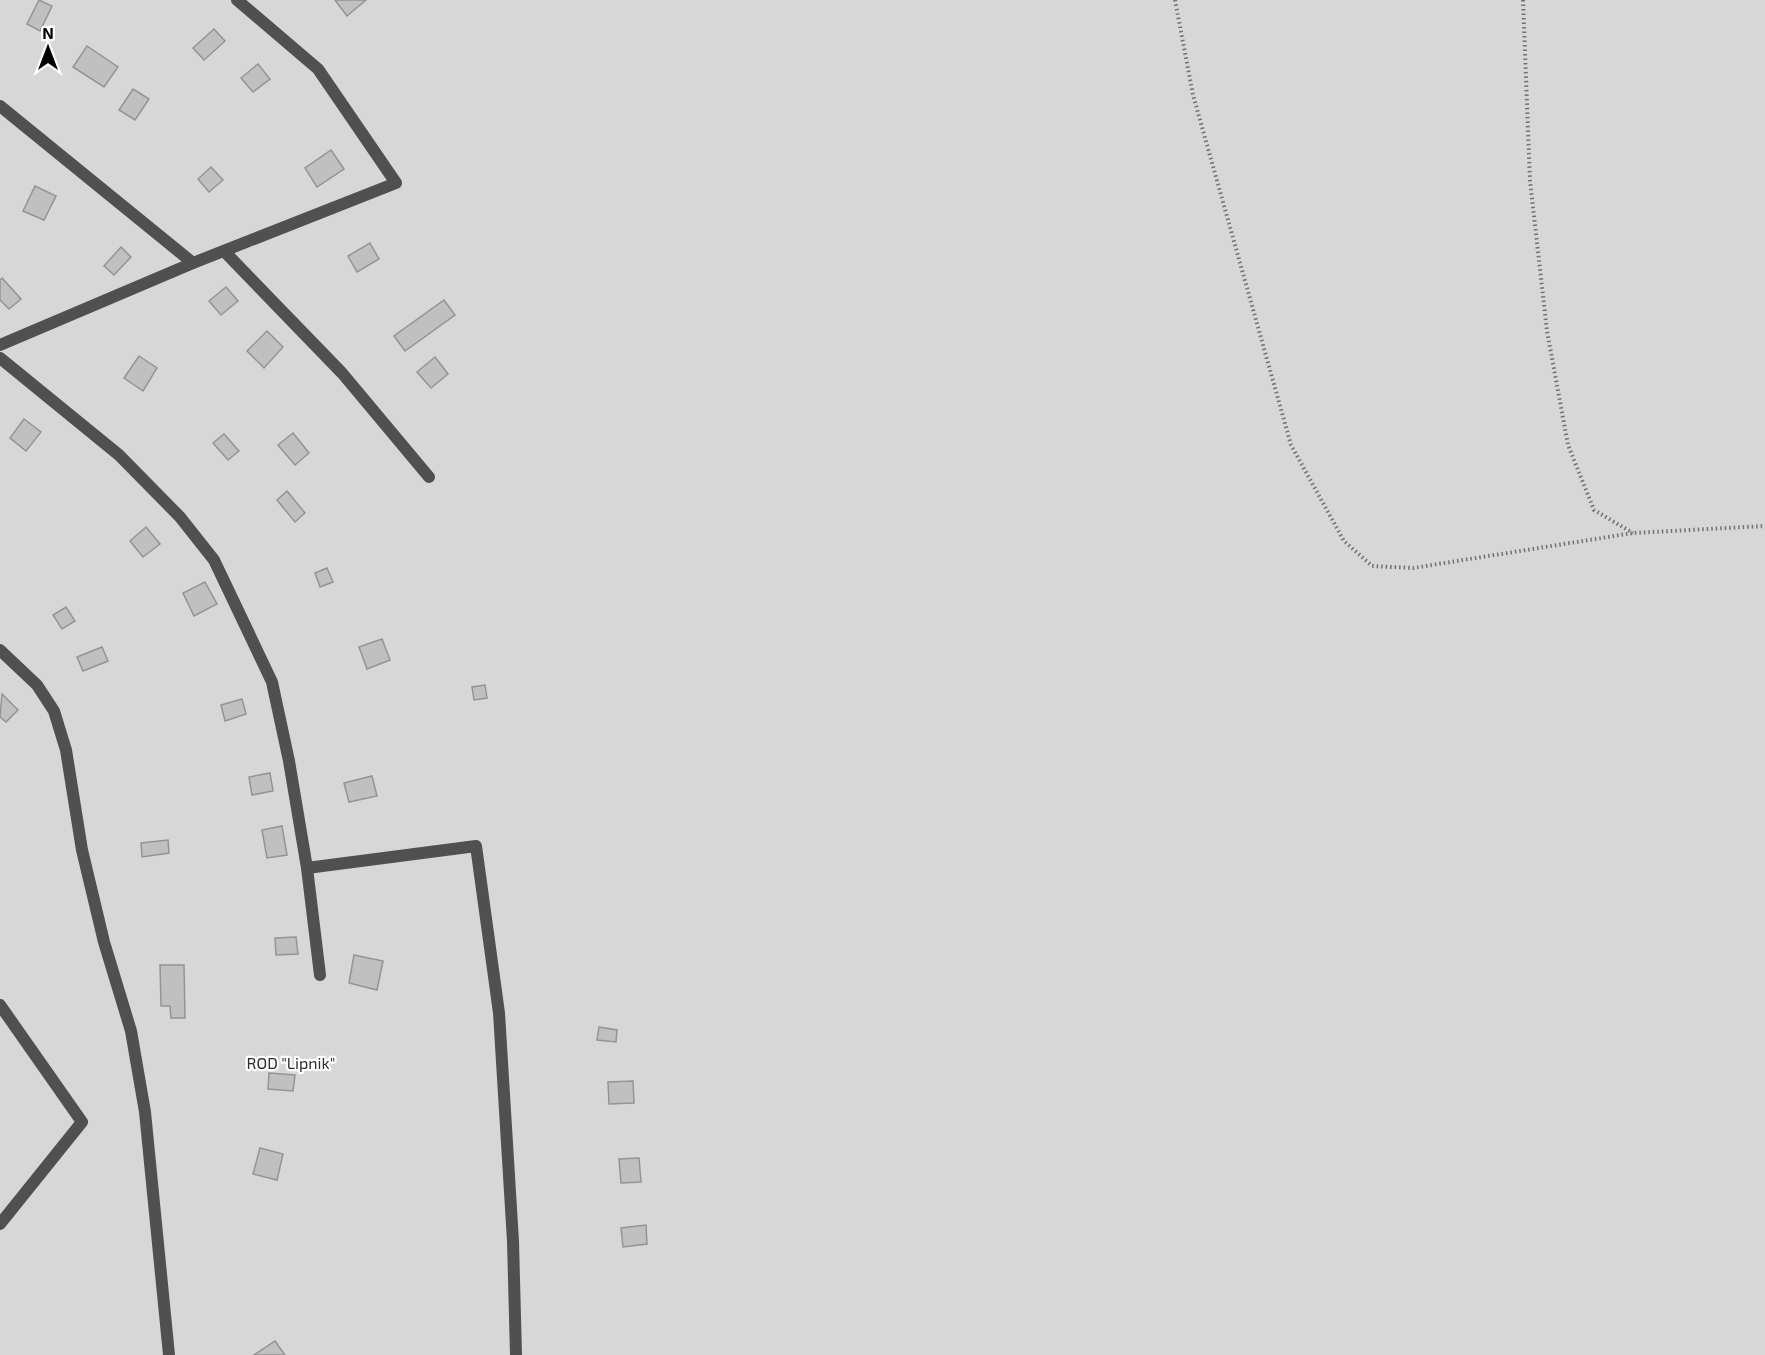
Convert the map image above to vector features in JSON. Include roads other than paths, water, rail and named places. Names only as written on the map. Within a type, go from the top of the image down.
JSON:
[{"type":"lane","points":[[0,345],[193,263],[396,183],[318,69],[237,0]]},
{"type":"lane","points":[[0,106],[193,263]]},
{"type":"lane","points":[[224,251],[342,373],[429,477]]},
{"type":"lane","points":[[0,358],[119,455],[180,517],[214,560],[272,682],[289,761],[307,868],[320,975]]},
{"type":"lane","points":[[0,650],[37,685],[54,711],[66,750],[82,850],[104,942],[131,1031],[145,1112],[169,1355]]},
{"type":"lane","points":[[307,868],[476,846],[499,1012],[513,1241],[516,1355]]},
{"type":"lane","points":[[0,1005],[82,1122],[0,1224]]},
{"type":"park label","name":"ROD \"Lipnik\"","points":[[291,1063]]}]
